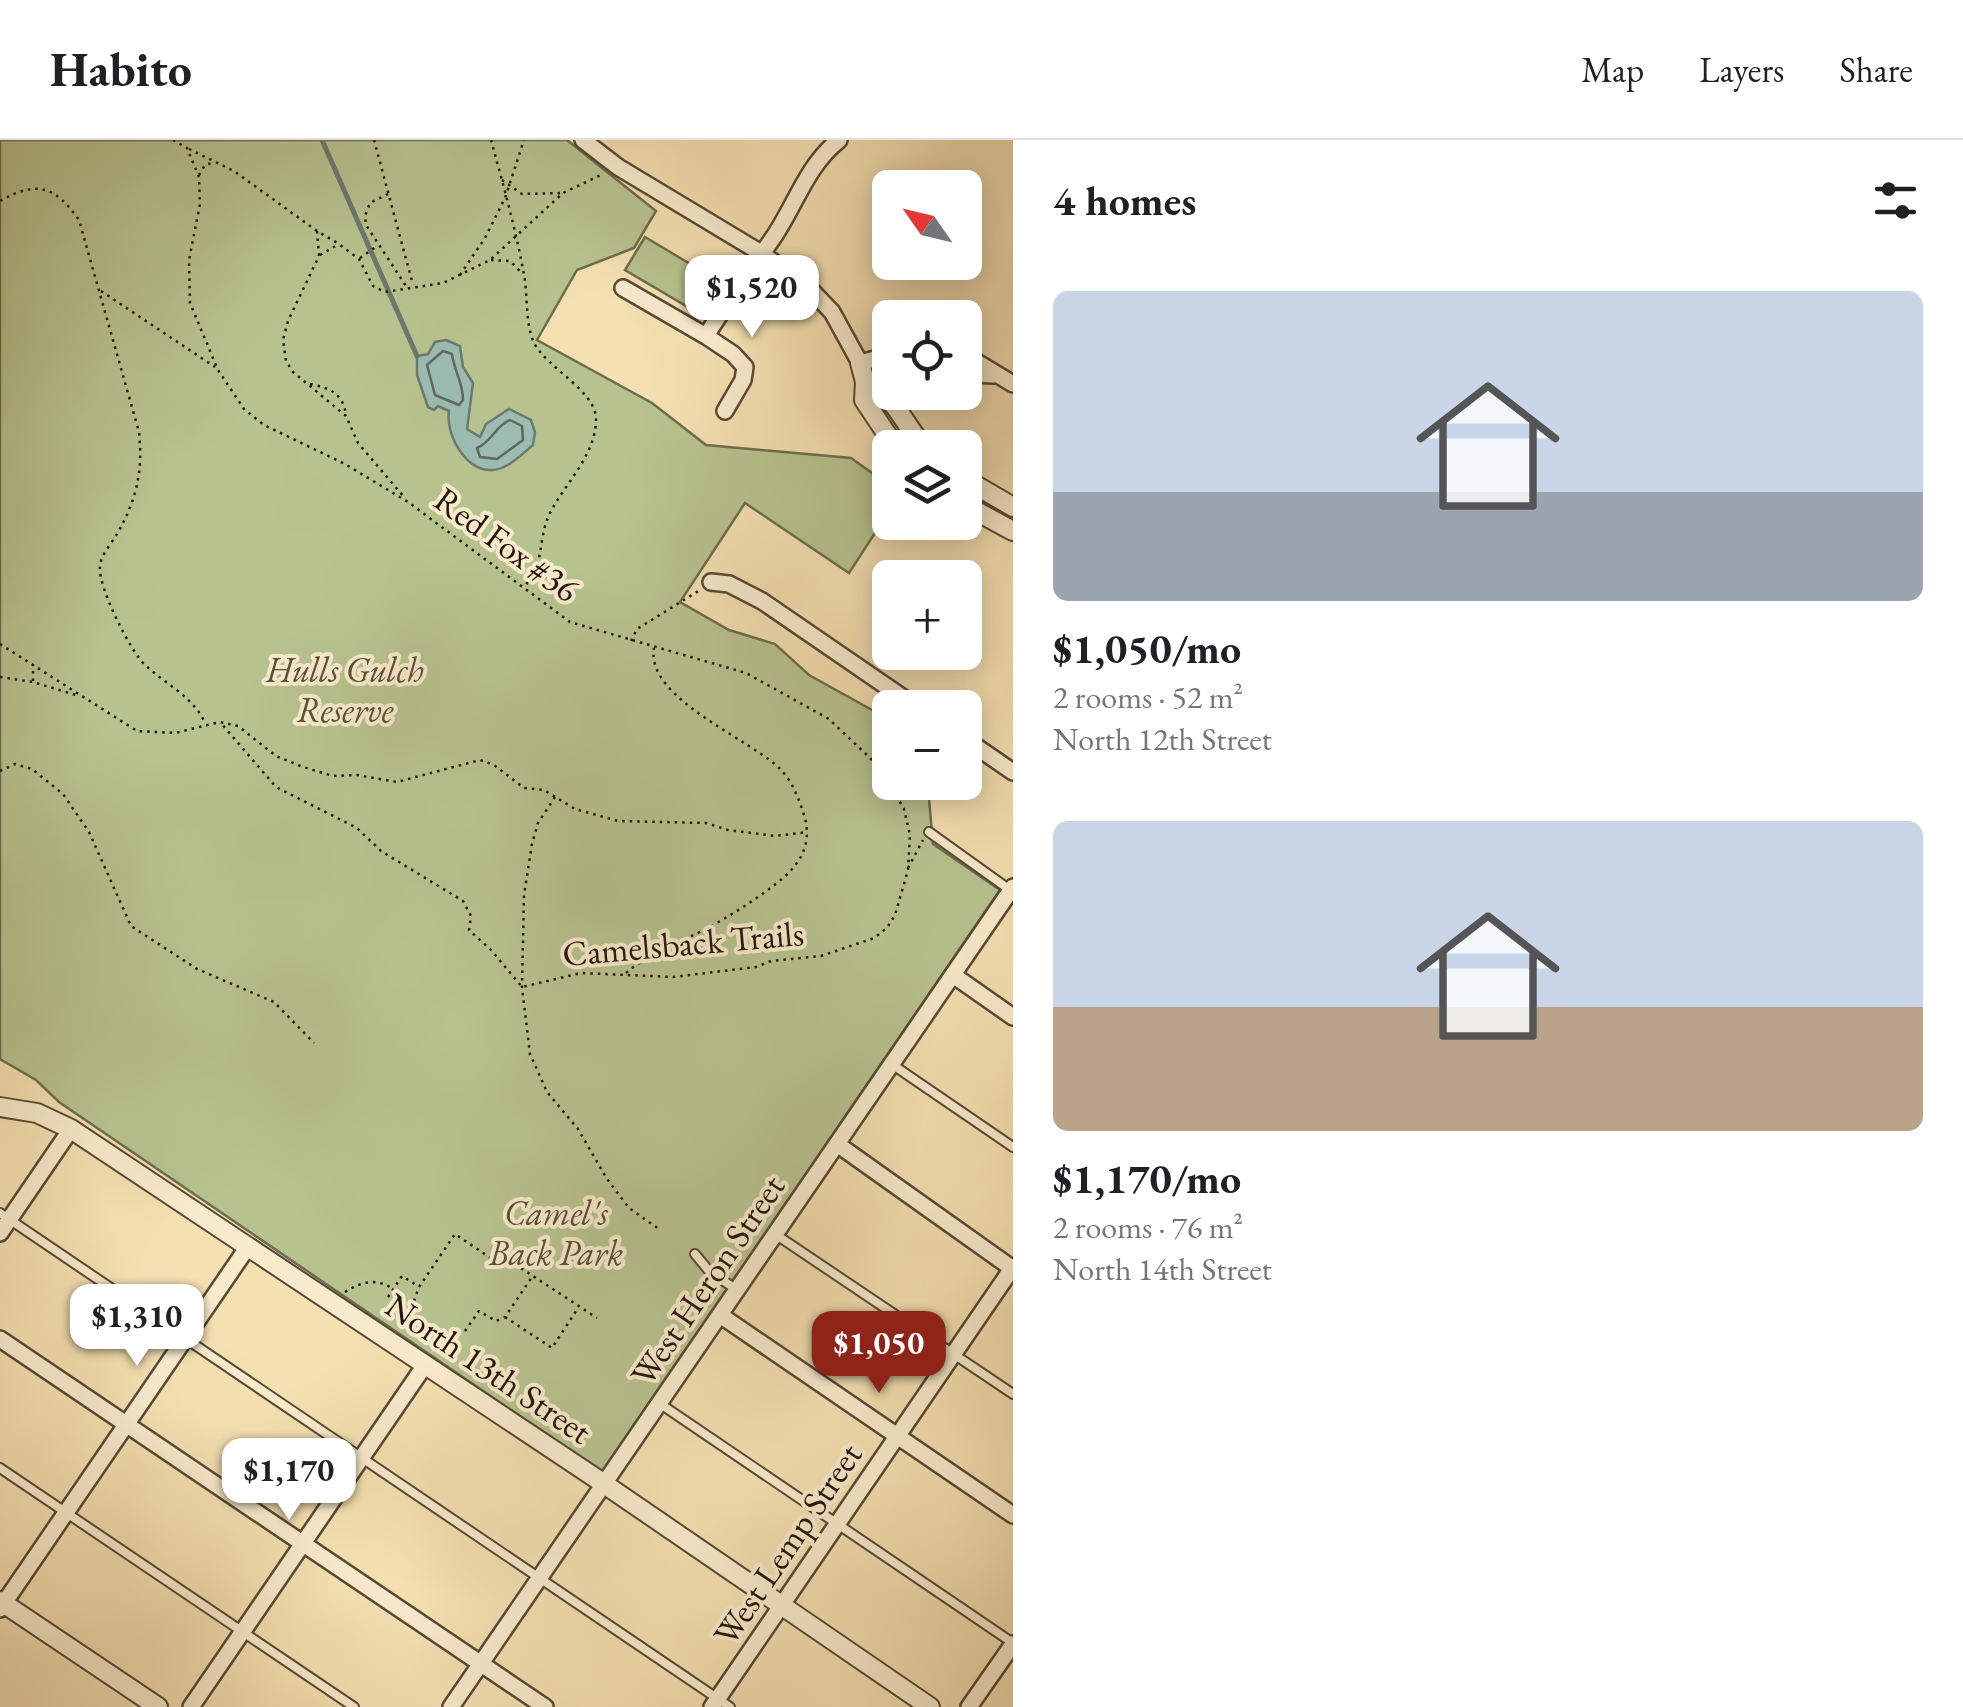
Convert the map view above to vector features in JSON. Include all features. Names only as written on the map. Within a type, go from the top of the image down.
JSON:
[{"type":"street","points":[[583,140],[618,167],[761,253],[808,288],[832,312],[860,362],[864,400],[884,430]]},
{"type":"street","points":[[706,336],[774,236],[813,168],[839,140]]},
{"type":"street","points":[[623,288],[738,358],[745,368],[743,380],[725,411]]},
{"type":"street","points":[[860,362],[872,359]]},
{"type":"street","points":[[982,367],[1013,384]]},
{"type":"street","points":[[982,375],[994,375]]},
{"type":"street","points":[[865,382],[885,390],[909,430]]},
{"type":"street","points":[[982,489],[1013,507]]},
{"type":"street","points":[[982,514],[1013,531]]},
{"type":"street","points":[[712,582],[729,584],[762,601],[892,690]]},
{"type":"street","points":[[982,751],[1013,772]]},
{"type":"street","name":"West Heron Street","points":[[452,1707],[1012,890]]},
{"type":"street","points":[[952,975],[1013,1017]]},
{"type":"street","name":"North 13th Street","points":[[0,1107],[37,1113],[71,1129],[604,1484],[930,1707]]},
{"type":"street","points":[[3,1222],[71,1129]]},
{"type":"street","points":[[837,1144],[1013,1268]]},
{"type":"street","points":[[158,1707],[1,1605],[248,1248]]},
{"type":"street","name":"West Lemp Street","points":[[720,1704],[781,1606],[1013,1268]]},
{"type":"street","points":[[720,1315],[1013,1515]]},
{"type":"street","points":[[0,1340],[545,1707]]},
{"type":"street","points":[[191,1707],[425,1365]]},
{"type":"street","points":[[969,1707],[1013,1644]]},
{"type":"lane","points":[[928,832],[1012,890]]},
{"type":"lane","points":[[891,1064],[1013,1147]]},
{"type":"lane","points":[[3,1222],[185,1339],[720,1704]]},
{"type":"lane","points":[[775,1234],[1013,1394]]},
{"type":"lane","points":[[695,1254],[709,1271],[737,1290]]},
{"type":"lane","points":[[659,1404],[1013,1644]]},
{"type":"lane","points":[[0,1468],[354,1707]]},
{"type":"path","points":[[173,140],[234,171],[339,244],[359,259],[373,286],[385,292],[443,283],[490,260],[563,193],[618,167]]},
{"type":"path","points":[[374,140],[414,286]]},
{"type":"path","points":[[491,140],[525,277],[533,340],[542,355],[587,397],[596,417],[581,464],[549,516],[540,564],[523,588]]},
{"type":"path","points":[[459,276],[485,238],[505,198],[524,140]]},
{"type":"path","name":"Red Fox #36","points":[[187,148],[199,176],[200,204],[189,260],[190,303],[218,370],[244,409],[264,425],[345,464],[408,502],[570,622],[758,678],[829,719],[854,740],[887,779],[904,809],[910,835],[908,870],[895,915]]},
{"type":"path","points":[[199,176],[205,165],[216,162]]},
{"type":"path","points":[[501,179],[509,187],[532,196],[563,193]]},
{"type":"path","points":[[0,201],[19,190],[46,188],[65,201],[79,220],[142,458],[138,487],[126,518],[100,562],[99,572],[112,608],[142,662],[198,709],[205,724]]},
{"type":"path","points":[[388,194],[366,209],[366,225],[406,287]]},
{"type":"path","points":[[317,231],[319,256]]},
{"type":"path","points":[[339,244],[319,256],[296,300],[283,340],[286,361],[346,416]]},
{"type":"path","points":[[359,259],[377,246]]},
{"type":"path","points":[[490,260],[510,260],[525,277]]},
{"type":"path","points":[[100,290],[218,370]]},
{"type":"path","points":[[308,384],[334,390],[342,400],[358,443],[408,502]]},
{"type":"path","points":[[631,642],[637,629],[712,582]]},
{"type":"path","points":[[0,644],[136,730],[175,733],[220,722],[238,726],[276,756],[333,776],[357,774],[398,782],[480,760],[494,765],[524,788],[618,821],[694,822],[775,836],[808,832]]},
{"type":"path","points":[[624,974],[650,954],[718,922],[777,884],[797,863],[808,841],[802,806],[784,772],[677,695],[654,666],[654,648]]},
{"type":"path","points":[[33,665],[33,682]]},
{"type":"path","points":[[0,677],[33,682],[80,697]]},
{"type":"path","points":[[220,722],[276,787],[357,828],[380,851],[462,901],[471,916],[469,930],[522,988]]},
{"type":"path","points":[[0,770],[15,764],[32,769],[63,794],[89,832],[131,926],[197,969],[274,1002],[314,1043]]},
{"type":"path","points":[[555,796],[538,823],[532,844],[522,926],[522,988],[530,1054],[546,1092],[578,1129],[607,1179],[630,1208],[659,1229]]},
{"type":"path","points":[[908,870],[928,832]]},
{"type":"path","name":"Camelsback Trails","points":[[522,988],[581,973],[672,977],[821,956],[874,938],[895,915]]},
{"type":"path","points":[[414,1301],[419,1287],[455,1234],[502,1264],[510,1261],[597,1318]]},
{"type":"path","points":[[434,1246],[443,1252]]},
{"type":"path","points":[[388,1297],[402,1276],[419,1287]]},
{"type":"path","points":[[465,1331],[479,1312],[496,1321],[506,1317],[532,1276]]},
{"type":"path","points":[[334,1304],[340,1295],[368,1280],[394,1288]]},
{"type":"path","points":[[506,1317],[552,1348],[579,1307]]},
{"type":"green space","name":"Hulls Gulch Reserve","points":[[0,140],[567,140],[656,211],[634,248],[577,270],[537,340],[652,403],[706,445],[851,458],[872,473],[872,538],[849,573],[745,503],[680,602],[729,630],[775,644],[809,675],[872,710],[872,800],[929,800],[933,844],[1000,890],[602,1472],[59,1102],[36,1080],[0,1059]]},
{"type":"green space","points":[[645,237],[712,277],[693,310],[625,270]]},
{"type":"water","points":[[446,340],[460,346],[463,367],[473,383],[467,429],[480,437],[486,424],[509,409],[531,420],[535,432],[533,445],[503,467],[492,470],[474,465],[454,440],[449,411],[428,407],[417,375],[417,356],[428,354],[435,342]]},
{"type":"waterway","points":[[322,140],[417,356]]},
{"type":"park label","name":"Camel's Back Park","points":[[556,1232]]}]
